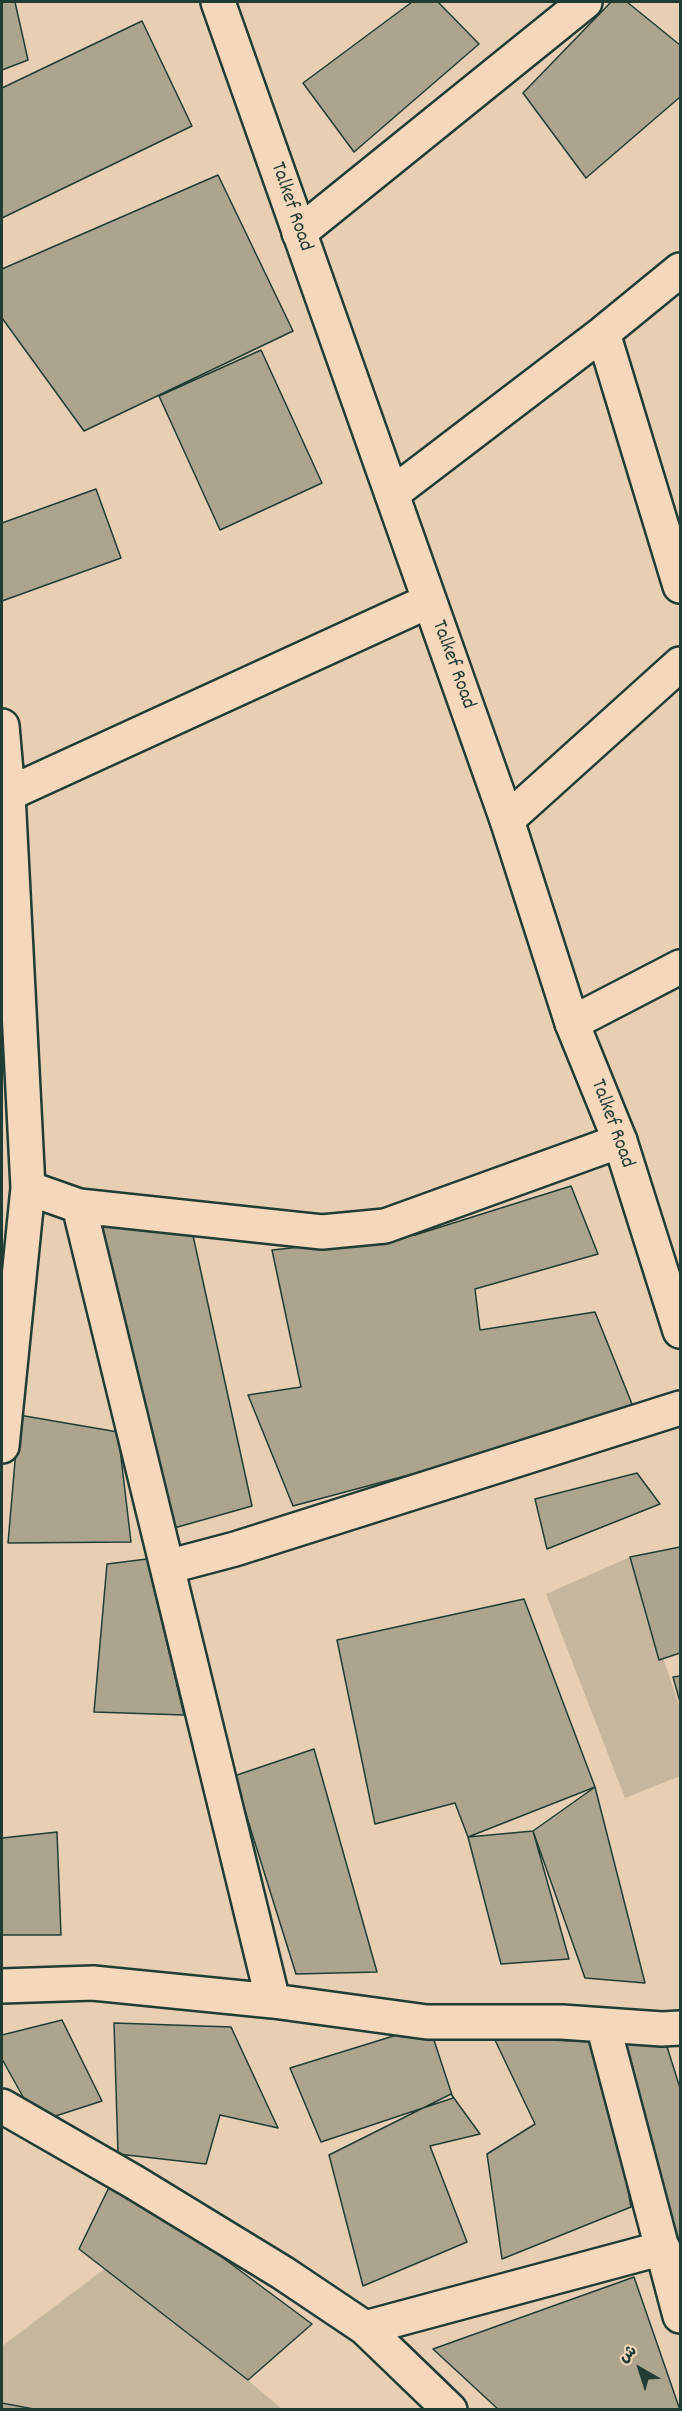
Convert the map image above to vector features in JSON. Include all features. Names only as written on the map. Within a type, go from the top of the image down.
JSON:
[{"type":"street","name":"Talkef Road","points":[[218,2],[507,820],[572,1023],[620,1141],[678,1318]]},
{"type":"street","points":[[299,233],[585,2]]},
{"type":"street","points":[[392,494],[603,333],[681,270]]},
{"type":"street","points":[[603,333],[681,586]]},
{"type":"street","points":[[8,794],[429,601]]},
{"type":"street","points":[[507,820],[681,664]]},
{"type":"street","points":[[2,726],[8,794],[7,888],[28,1188],[11,1235],[2,1446]]},
{"type":"street","points":[[572,1023],[681,967]]},
{"type":"street","points":[[28,1188],[79,1206],[322,1232],[385,1226],[620,1141]]},
{"type":"street","points":[[79,1206],[273,2001]]},
{"type":"street","points":[[167,1567],[235,1549],[681,1408]]},
{"type":"street","points":[[2,1986],[93,1983],[273,2001],[427,2022],[681,2028]]},
{"type":"street","points":[[603,2025],[681,2316]]},
{"type":"street","points":[[2,2106],[154,2194],[283,2273],[365,2328],[450,2409]]},
{"type":"street","points":[[365,2328],[663,2248]]},
{"type":"shaded area","points":[[630,1557],[680,1709],[680,1776],[625,1798],[546,1594]]},
{"type":"shaded area","points":[[111,2264],[282,2409],[43,2410],[2,2402],[2,2346]]},
{"type":"building","points":[[2,2],[15,2],[28,60],[2,70]]},
{"type":"building","points":[[412,2],[438,2],[479,44],[354,152],[303,83]]},
{"type":"building","points":[[611,2],[627,2],[680,45],[680,97],[586,178],[523,93]]},
{"type":"building","points":[[142,21],[192,126],[2,218],[2,88]]},
{"type":"building","points":[[218,175],[293,331],[84,431],[2,318],[2,269]]},
{"type":"building","points":[[261,350],[322,483],[220,530],[159,396]]},
{"type":"building","points":[[96,489],[121,558],[2,601],[2,523]]},
{"type":"building","points":[[571,1186],[598,1254],[475,1289],[480,1330],[595,1312],[636,1414],[293,1506],[248,1395],[301,1387],[272,1250],[415,1235]]},
{"type":"building","points":[[90,1219],[192,1231],[252,1506],[167,1530]]},
{"type":"building","points":[[19,1415],[118,1432],[131,1542],[8,1543]]},
{"type":"building","points":[[637,1473],[660,1504],[547,1549],[535,1499]]},
{"type":"building","points":[[680,1547],[680,1653],[659,1660],[630,1557]]},
{"type":"building","points":[[147,1559],[184,1715],[94,1712],[107,1564]]},
{"type":"building","points":[[524,1599],[595,1787],[468,1837],[455,1803],[375,1824],[337,1640]]},
{"type":"building","points":[[680,1676],[680,1702],[673,1677]]},
{"type":"building","points":[[314,1749],[377,1972],[296,1974],[234,1776]]},
{"type":"building","points":[[595,1787],[645,1983],[585,1978],[533,1831]]},
{"type":"building","points":[[533,1831],[569,1959],[501,1964],[468,1837]]},
{"type":"building","points":[[57,1832],[61,1935],[2,1935],[2,1838]]},
{"type":"building","points":[[62,2020],[102,2101],[37,2122],[2,2059],[2,2035]]},
{"type":"building","points":[[114,2023],[231,2027],[278,2128],[220,2115],[206,2164],[118,2154]]},
{"type":"building","points":[[429,2025],[453,2098],[321,2142],[290,2068]]},
{"type":"building","points":[[663,2034],[680,2088],[680,2247],[615,2040]]},
{"type":"building","points":[[494,2038],[602,2042],[631,2207],[502,2259],[487,2154],[535,2124]]},
{"type":"building","points":[[451,2094],[480,2134],[430,2146],[467,2242],[363,2286],[329,2155]]},
{"type":"building","points":[[114,2177],[312,2324],[248,2380],[79,2249]]},
{"type":"building","points":[[634,2277],[680,2410],[499,2410],[433,2349]]},
{"type":"building","points":[[2,2403],[39,2410],[2,2410]]}]
